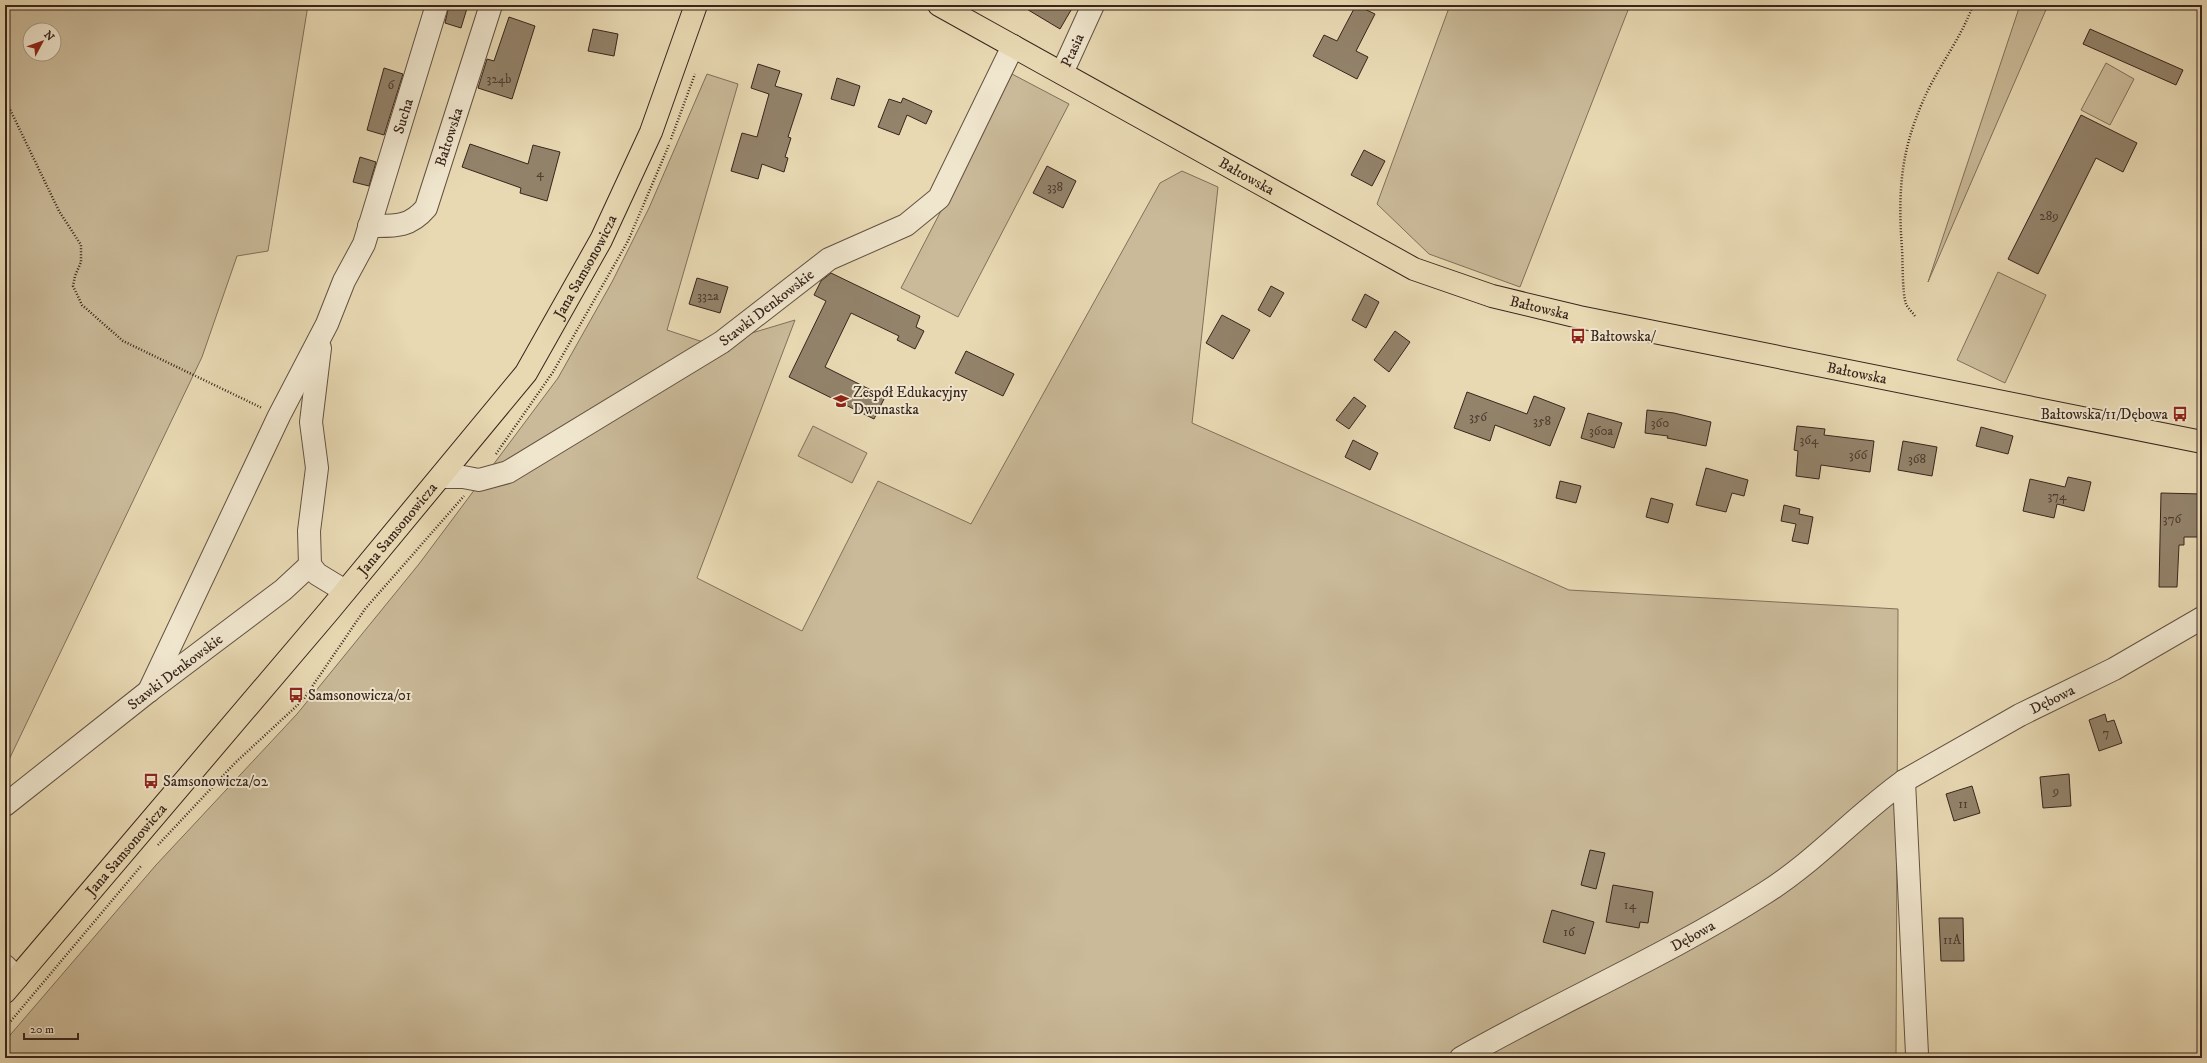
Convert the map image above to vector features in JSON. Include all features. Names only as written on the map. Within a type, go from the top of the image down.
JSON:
[{"type":"main road","name":"Bałtowska","points":[[939,5],[1414,269],[1492,296],[1665,335],[2202,442]]},
{"type":"main road","name":"Jana Samsonowicza","points":[[9,978],[344,591],[441,477],[526,373],[601,240],[652,132],[696,6]]},
{"type":"street","name":"Sucha","points":[[327,324],[344,281],[364,244],[437,5]]},
{"type":"street","name":"Bałtowska","points":[[369,226],[403,225],[417,219],[426,208],[491,5]]},
{"type":"street","name":"Ptasia","points":[[1062,73],[1093,5]]},
{"type":"street","name":"Stawki Denkowskie","points":[[441,477],[464,477],[479,480],[508,472],[722,342],[829,259],[906,225],[939,198],[1013,46]]},
{"type":"street","points":[[150,691],[279,416],[327,324]]},
{"type":"street","points":[[327,324],[320,347],[311,422],[317,468],[309,531],[310,565],[317,574],[344,591]]},
{"type":"street","name":"Stawki Denkowskie","points":[[5,805],[150,691],[283,590],[310,565]]},
{"type":"street","name":"Dębowa","points":[[1461,1058],[1697,933],[1765,893],[1807,864],[1888,792],[1904,781],[2020,715],[2114,669],[2202,618]]},
{"type":"street","points":[[1904,781],[1916,1054]]},
{"type":"path","points":[[1915,316],[1906,304],[1899,213],[1903,166],[1909,138],[1923,101],[1973,5]]},
{"type":"path","points":[[5,99],[59,211],[81,245],[81,262],[75,276],[73,286],[82,305],[123,341],[279,416]]},
{"type":"shaded area","points":[[5,5],[308,5],[268,251],[237,256],[202,357],[5,768]]},
{"type":"shaded area","points":[[1450,5],[1630,5],[1520,287],[1429,254],[1377,204]]},
{"type":"shaded area","points":[[2020,5],[2048,5],[1928,282]]},
{"type":"shaded area","points":[[2106,63],[2134,79],[2110,125],[2081,110]]},
{"type":"shaded area","points":[[707,74],[738,84],[667,330],[700,341],[722,342],[795,320],[697,578],[802,631],[878,481],[971,524],[1160,183],[1182,171],[1218,187],[1192,423],[1569,590],[1898,609],[1896,1058],[5,1058],[5,1041],[156,865],[297,714],[419,564],[558,378],[612,282],[649,208]]},
{"type":"shaded area","points":[[1012,74],[1069,104],[958,317],[901,288]]},
{"type":"shaded area","points":[[1998,272],[2046,295],[2005,383],[1957,360]]},
{"type":"shaded area","points":[[813,426],[867,453],[852,483],[798,456]]},
{"type":"building","points":[[449,5],[468,5],[461,28],[445,23]]},
{"type":"building","points":[[1020,5],[1074,5],[1060,29]]},
{"type":"building","points":[[1356,5],[1375,14],[1356,51],[1368,57],[1357,79],[1313,56],[1324,35],[1337,41]]},
{"type":"building","points":[[509,17],[535,26],[512,99],[478,88],[487,59],[494,61]]},
{"type":"building","points":[[593,29],[618,34],[614,56],[588,51]]},
{"type":"building","points":[[2090,29],[2183,70],[2176,85],[2083,44]]},
{"type":"building","points":[[758,64],[780,71],[775,86],[802,94],[788,137],[791,138],[785,157],[788,158],[784,172],[762,164],[758,179],[731,171],[742,133],[757,137],[769,94],[751,88]]},
{"type":"building","points":[[384,68],[403,74],[384,135],[367,130]]},
{"type":"building","points":[[837,78],[860,86],[854,106],[831,99]]},
{"type":"building","points":[[903,98],[932,111],[926,124],[907,115],[899,135],[878,127],[889,99],[901,103]]},
{"type":"building","points":[[2081,115],[2137,143],[2123,172],[2096,158],[2038,274],[2008,259]]},
{"type":"building","points":[[470,144],[528,164],[533,145],[560,152],[547,201],[520,193],[521,188],[462,167]]},
{"type":"building","points":[[1364,150],[1385,161],[1372,186],[1351,175]]},
{"type":"building","points":[[360,157],[376,162],[369,186],[353,182]]},
{"type":"building","points":[[1047,166],[1076,181],[1063,208],[1033,193]]},
{"type":"building","points":[[831,273],[920,316],[916,327],[924,331],[915,349],[897,340],[899,336],[851,313],[825,367],[885,397],[874,419],[789,377],[826,301],[814,295],[821,281]]},
{"type":"building","points":[[697,278],[728,287],[720,313],[689,304]]},
{"type":"building","points":[[1271,286],[1284,293],[1270,317],[1258,310]]},
{"type":"building","points":[[1365,294],[1379,302],[1366,328],[1352,320]]},
{"type":"building","points":[[1222,315],[1250,330],[1233,359],[1206,343]]},
{"type":"building","points":[[1395,331],[1410,342],[1389,372],[1374,360]]},
{"type":"building","points":[[966,351],[1014,374],[1003,396],[955,373]]},
{"type":"building","points":[[1467,392],[1527,414],[1534,396],[1565,408],[1550,446],[1495,425],[1490,441],[1454,428]]},
{"type":"building","points":[[1354,397],[1366,406],[1349,429],[1336,420]]},
{"type":"building","points":[[1647,410],[1674,413],[1711,422],[1706,446],[1667,438],[1668,436],[1645,433]]},
{"type":"building","points":[[1588,413],[1622,423],[1614,448],[1581,438]]},
{"type":"building","points":[[1797,426],[1825,429],[1824,435],[1874,441],[1870,472],[1821,465],[1819,479],[1796,476],[1798,451],[1794,450]]},
{"type":"building","points":[[1981,427],[2013,436],[2008,454],[1976,446]]},
{"type":"building","points":[[1353,440],[1378,453],[1370,470],[1345,457]]},
{"type":"building","points":[[1903,441],[1937,447],[1932,476],[1898,470]]},
{"type":"building","points":[[1706,468],[1748,480],[1744,496],[1732,493],[1726,512],[1696,505]]},
{"type":"building","points":[[2068,477],[2091,482],[2084,511],[2057,504],[2054,518],[2023,511],[2030,479],[2065,487]]},
{"type":"building","points":[[1560,481],[1581,486],[1576,503],[1556,498]]},
{"type":"building","points":[[2161,493],[2202,494],[2202,537],[2184,537],[2184,545],[2179,545],[2177,587],[2159,587]]},
{"type":"building","points":[[1651,498],[1673,504],[1668,523],[1646,517]]},
{"type":"building","points":[[1784,505],[1800,509],[1799,514],[1813,517],[1808,544],[1792,541],[1796,524],[1781,521]]},
{"type":"building","points":[[2105,714],[2107,722],[2114,720],[2122,743],[2099,751],[2089,720]]},
{"type":"building","points":[[2069,774],[2071,806],[2043,808],[2040,777]]},
{"type":"building","points":[[1972,786],[1980,813],[1954,821],[1946,794]]},
{"type":"building","points":[[1590,850],[1605,853],[1596,889],[1581,885]]},
{"type":"building","points":[[1613,885],[1653,892],[1648,923],[1640,922],[1639,928],[1606,922]]},
{"type":"building","points":[[1552,910],[1594,922],[1585,954],[1543,942]]},
{"type":"building","points":[[1939,918],[1963,918],[1964,961],[1941,961]]},
{"type":"place","name":"Bałtowska/","points":[[1578,336]]},
{"type":"place","name":"Zespół Edukacyjny Dwunastka","points":[[841,401]]},
{"type":"place","name":"Bałtowska/11/Dębowa","points":[[2180,414]]},
{"type":"place","name":"Samsonowicza/01","points":[[296,695]]},
{"type":"place","name":"Samsonowicza/02","points":[[151,781]]}]
